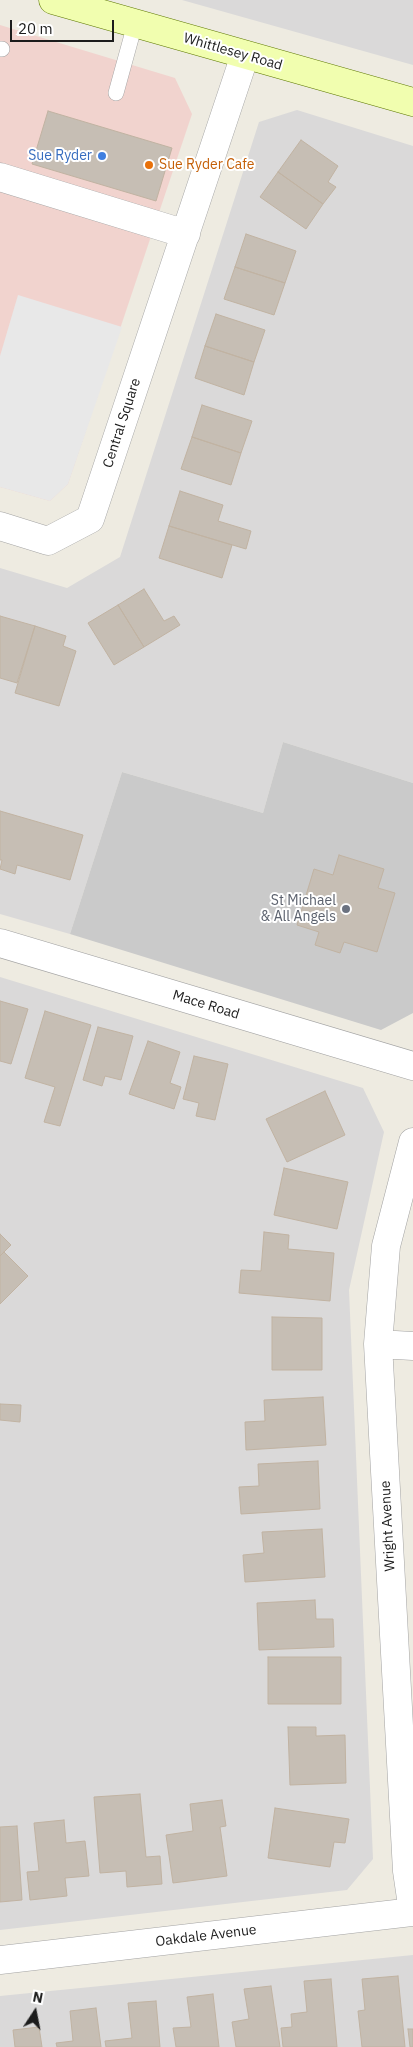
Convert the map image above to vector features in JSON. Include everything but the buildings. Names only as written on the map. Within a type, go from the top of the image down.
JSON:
[{"type":"main road","name":"Whittlesey Road","points":[[54,0],[413,102]]},
{"type":"street","name":"Central Square","points":[[0,526],[48,541],[90,519],[245,55]]},
{"type":"street","points":[[0,177],[186,234]]},
{"type":"street","name":"Mace Road","points":[[0,943],[413,1066]]},
{"type":"street","name":"Wright Avenue","points":[[413,1142],[386,1246],[378,1344],[407,1861],[413,1912]]},
{"type":"street","points":[[378,1344],[413,1346]]},
{"type":"street","name":"Oakdale Avenue","points":[[0,1960],[413,1912]]},
{"type":"lane","points":[[116,93],[135,24]]},
{"type":"shaded area","points":[[182,0],[413,0],[413,65]]},
{"type":"shaded area","points":[[0,25],[175,78],[192,114],[68,484],[50,501],[0,487]]},
{"type":"shaded area","points":[[297,110],[413,146],[413,783],[283,742],[263,813],[122,772],[70,934],[0,914],[0,568],[67,588],[120,557],[259,122]]},
{"type":"shaded area","points":[[18,295],[122,327],[68,484],[50,501],[0,487],[0,356]]},
{"type":"shaded area","points":[[283,742],[413,783],[413,1013],[381,1030],[70,934],[122,772],[263,813]]},
{"type":"shaded area","points":[[0,977],[363,1088],[384,1132],[349,1290],[373,1859],[347,1890],[0,1930]]},
{"type":"shaded area","points":[[413,1955],[413,2047],[0,2047],[0,1996]]},
{"type":"place","name":"Sue Ryder","points":[[102,156]]},
{"type":"place","name":"Sue Ryder Cafe","points":[[149,165]]},
{"type":"place","name":"St Michael & All Angels","points":[[346,909]]}]
